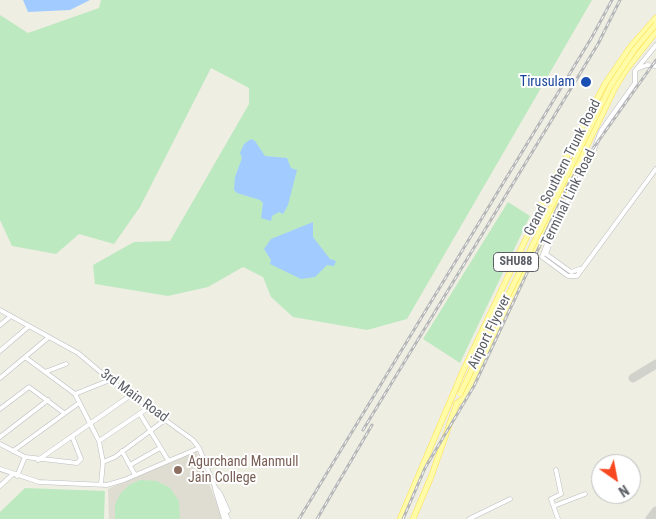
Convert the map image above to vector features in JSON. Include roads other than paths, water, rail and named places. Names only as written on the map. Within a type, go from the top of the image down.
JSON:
[{"type":"main road","name":"Grand Southern Trunk Road","points":[[400,519],[463,371],[565,160],[605,84],[631,46],[656,18]]},
{"type":"main road","name":"Airport Flyover","points":[[456,404],[611,85],[635,48],[656,24]]},
{"type":"main road","points":[[456,404],[464,398],[615,88],[626,70],[656,32]]},
{"type":"main road","name":"SHU88","points":[[413,519],[431,477],[456,404]]},
{"type":"street","name":"Terminal Link Road","points":[[656,45],[635,70],[633,76],[635,83],[604,125],[592,155],[543,250],[542,256],[545,260],[568,276],[576,276],[656,167]]},
{"type":"street","points":[[635,70],[647,65],[656,66]]},
{"type":"street","points":[[570,152],[592,155]]},
{"type":"street","points":[[565,160],[587,163]]},
{"type":"street","name":"Terminal Link Road","points":[[558,218],[546,254],[552,261],[571,272],[581,269],[656,167]]},
{"type":"street","name":"3rd Main Road","points":[[0,310],[78,353],[110,380],[186,434],[199,448],[229,519]]},
{"type":"street","points":[[0,325],[11,316]]},
{"type":"street","points":[[0,351],[28,327]]},
{"type":"street","points":[[0,378],[49,337]]},
{"type":"street","points":[[25,357],[75,394],[98,440],[102,462],[101,484]]},
{"type":"street","points":[[45,372],[66,364]]},
{"type":"street","points":[[75,394],[110,380]]},
{"type":"street","points":[[0,409],[29,387],[64,413]]},
{"type":"street","points":[[38,460],[131,395]]},
{"type":"street","points":[[0,437],[48,400]]},
{"type":"street","points":[[13,451],[79,403]]},
{"type":"street","points":[[98,440],[148,408]]},
{"type":"street","points":[[140,414],[168,460]]},
{"type":"street","points":[[102,462],[111,459],[165,420]]},
{"type":"street","points":[[0,444],[25,457],[38,460],[79,462],[81,459],[72,436]]},
{"type":"street","points":[[130,465],[160,448]]},
{"type":"street","points":[[0,469],[38,482],[101,484],[115,482],[135,475],[199,448]]},
{"type":"street","points":[[122,451],[135,475]]},
{"type":"street","points":[[0,486],[15,475],[25,457]]},
{"type":"street","points":[[556,470],[561,494],[551,499],[558,519]]},
{"type":"street","points":[[215,487],[215,495],[224,519]]},
{"type":"street","points":[[554,506],[585,494]]},
{"type":"street","points":[[469,519],[479,517],[510,499]]},
{"type":"water","points":[[23,0],[90,0],[70,10],[28,12]]},
{"type":"water","points":[[251,139],[255,141],[265,156],[287,158],[291,168],[297,170],[288,205],[283,214],[279,212],[272,216],[271,221],[261,218],[263,203],[260,200],[237,193],[234,190],[235,177],[242,158],[240,153],[244,144]]},
{"type":"water","points":[[313,222],[313,237],[330,259],[336,261],[334,266],[327,265],[315,277],[301,279],[270,264],[271,260],[264,249],[271,239]]},
{"type":"railway","points":[[299,519],[592,37],[612,0]]},
{"type":"railway","points":[[363,430],[598,44],[620,0]]},
{"type":"railway","points":[[403,519],[425,468],[474,386],[570,181],[656,60]]},
{"type":"railway","points":[[317,519],[372,425]]},
{"type":"place","name":"Tirusulam","points":[[586,82]]},
{"type":"place","name":"Agurchand Manmull Jain College","points":[[178,470]]}]
